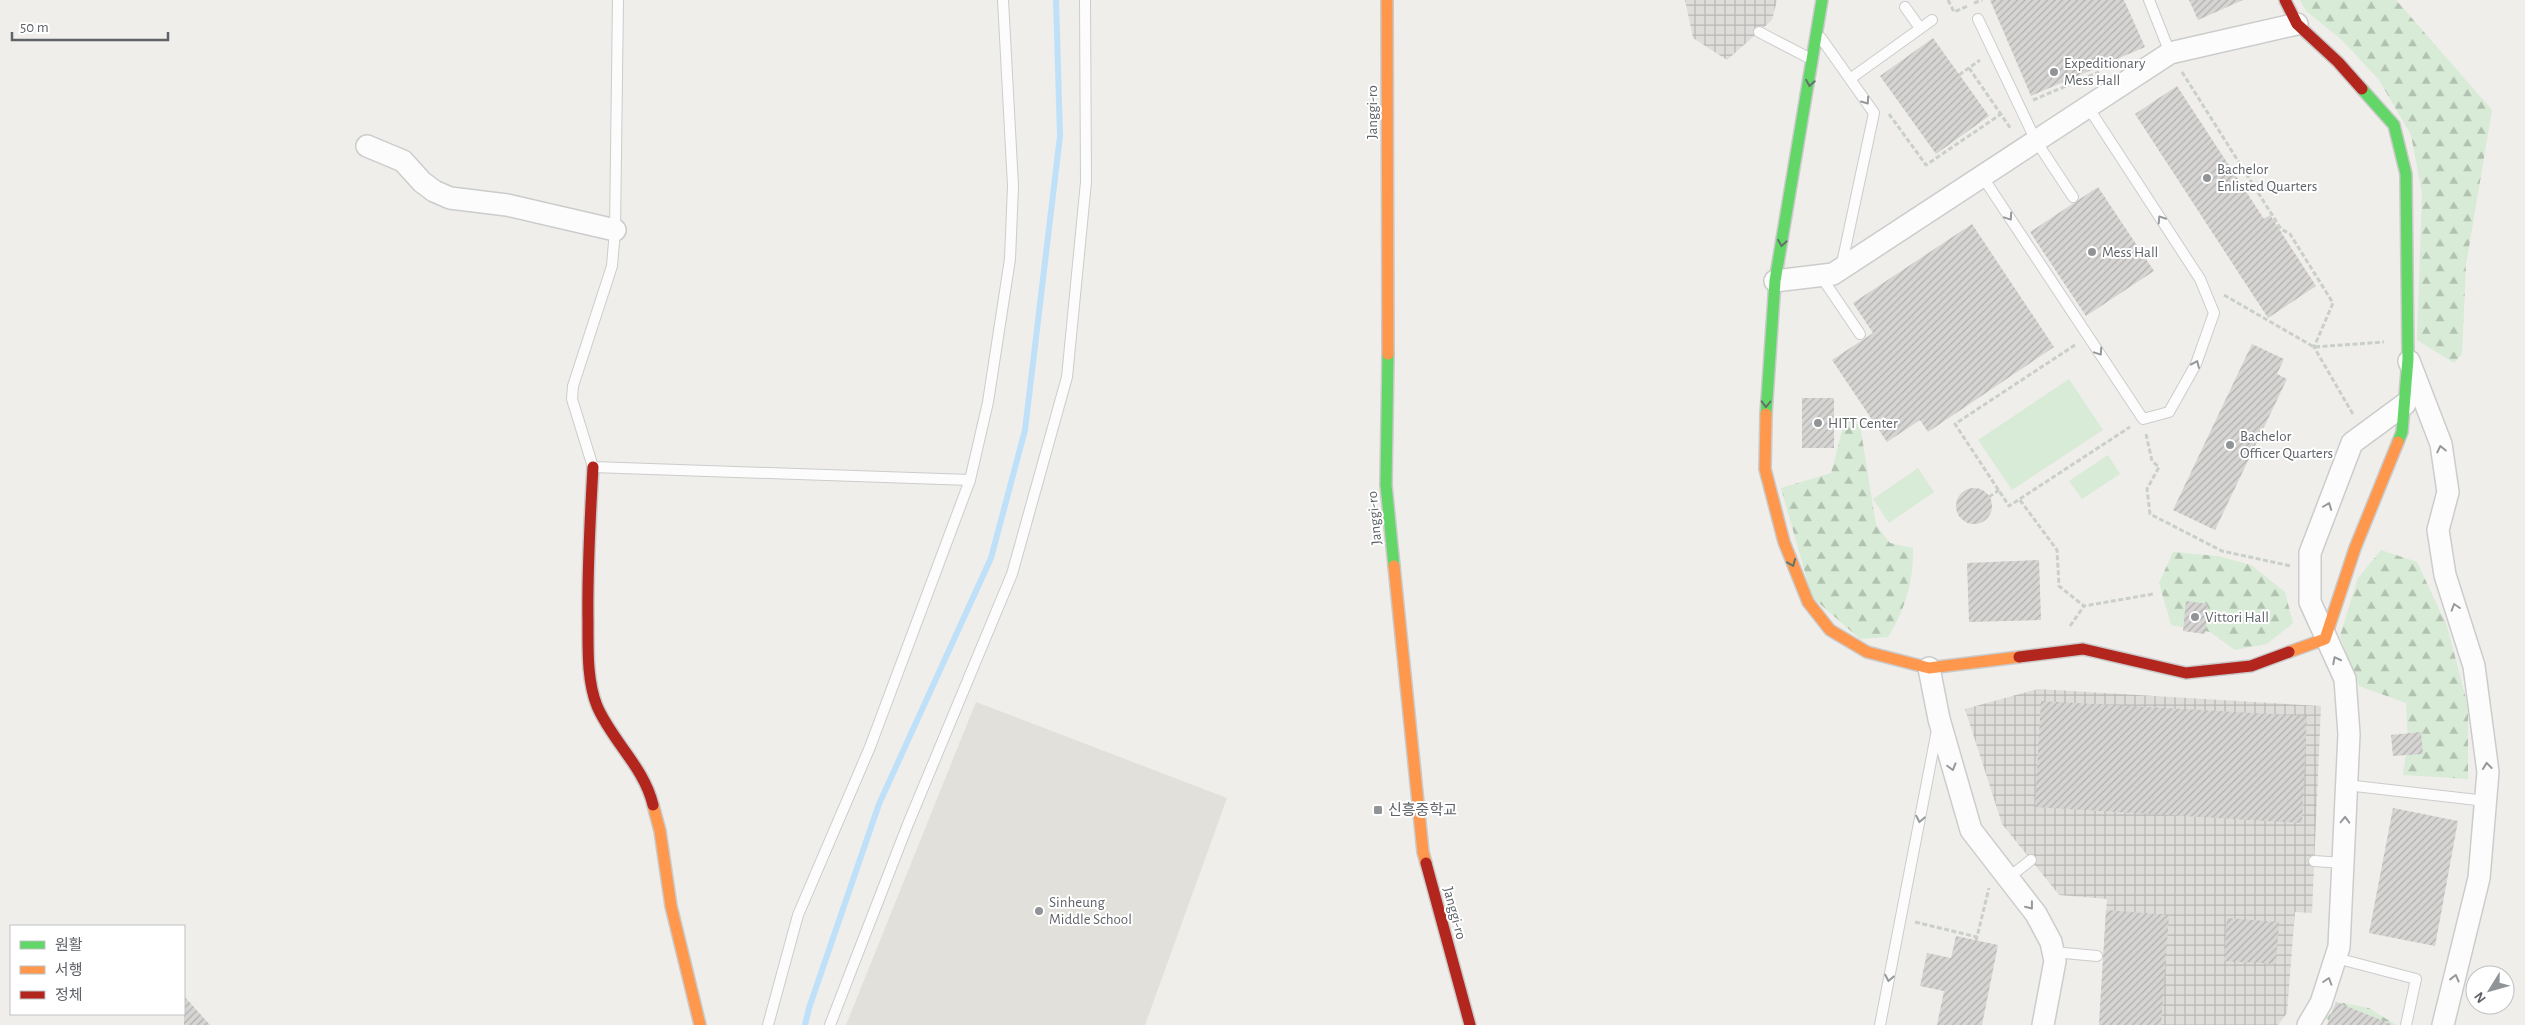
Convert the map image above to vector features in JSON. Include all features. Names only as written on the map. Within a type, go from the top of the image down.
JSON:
[{"type":"street","name":"Janggi-ro","points":[[1386,0],[1389,308],[1386,485],[1423,852],[1470,1025]]},
{"type":"street","points":[[1822,0],[1775,282],[1766,398],[1765,469],[1784,542],[1808,602],[1830,630],[1867,652],[1930,668],[2083,649],[2186,673],[2251,666],[2325,639]]},
{"type":"street","points":[[2286,0],[2297,24],[2338,62],[2394,125],[2406,174],[2408,350],[2402,432],[2355,548],[2325,639]]},
{"type":"street","points":[[1775,282],[1832,274],[2170,53],[2297,24]]},
{"type":"street","points":[[367,146],[403,161],[422,182],[434,191],[450,198],[507,205],[615,230]]},
{"type":"street","points":[[2408,350],[2441,444],[2448,492],[2438,530],[2445,575],[2474,666],[2488,772],[2480,878],[2443,1025]]},
{"type":"street","points":[[2308,1025],[2321,1003],[2339,947],[2349,734],[2345,679],[2325,639],[2310,602],[2310,553],[2352,443],[2405,404]]},
{"type":"street","points":[[593,466],[587,562],[588,652],[591,682],[597,705],[614,736],[635,765],[651,796],[660,831],[671,906],[700,1025]]},
{"type":"street","points":[[1930,668],[1939,719],[1971,830],[2036,914],[2051,942],[2055,961],[2043,1025]]},
{"type":"lane","points":[[618,0],[615,230],[612,266],[573,386],[572,399],[593,466],[970,480]]},
{"type":"lane","points":[[768,1025],[798,915],[870,747],[970,480],[988,402],[1010,259],[1013,186],[1003,0]]},
{"type":"lane","points":[[830,1025],[908,824],[1012,574],[1067,377],[1078,248],[1086,182],[1085,0]]},
{"type":"lane","points":[[2149,0],[2170,53]]},
{"type":"lane","points":[[1905,7],[1920,28]]},
{"type":"lane","points":[[1978,19],[2019,106],[2030,145],[2073,197]]},
{"type":"lane","points":[[1850,79],[1932,20]]},
{"type":"lane","points":[[1758,32],[1813,61]]},
{"type":"lane","points":[[1818,33],[1874,113],[1841,268]]},
{"type":"lane","points":[[1982,176],[2143,419],[2169,412],[2196,364],[2214,313],[2202,283],[2088,107]]},
{"type":"lane","points":[[1820,276],[1860,334]]},
{"type":"lane","points":[[1880,1025],[1939,719]]},
{"type":"lane","points":[[2346,785],[2486,801]]},
{"type":"lane","points":[[2008,878],[2031,860]]},
{"type":"lane","points":[[2314,861],[2343,863]]},
{"type":"lane","points":[[2053,952],[2097,956]]},
{"type":"lane","points":[[2336,958],[2416,979],[2406,1025]]},
{"type":"path","points":[[1948,0],[1954,12],[1982,0]]},
{"type":"path","points":[[1959,75],[1993,51]]},
{"type":"path","points":[[2170,53],[2281,229],[2290,234],[2333,303],[2314,347]]},
{"type":"path","points":[[1969,68],[2000,114],[2030,145]]},
{"type":"path","points":[[2019,106],[2102,71]]},
{"type":"path","points":[[1911,144],[1926,165],[2000,114]]},
{"type":"path","points":[[2202,283],[2314,347],[2408,350]]},
{"type":"path","points":[[2088,336],[1955,424],[2010,506],[2143,419],[2152,461],[2159,467],[2147,489],[2150,514],[2222,551],[2310,570]]},
{"type":"path","points":[[2314,347],[2364,434]]},
{"type":"path","points":[[1989,497],[1999,490]]},
{"type":"path","points":[[2020,500],[2056,550],[2059,586],[2084,606],[2153,594]]},
{"type":"path","points":[[1900,919],[1977,937]]},
{"type":"shaded area","points":[[1685,0],[1777,0],[1772,20],[1727,60],[1693,38]]},
{"type":"shaded area","points":[[2038,689],[2321,706],[2312,913],[2295,912],[2287,1013],[2278,1025],[2099,1025],[2107,899],[2059,895],[2002,824],[1965,709]]},
{"type":"shaded area","name":"Sinheung Middle School","points":[[976,702],[1227,798],[1145,1025],[846,1025]]},
{"type":"green space","points":[[2300,0],[2396,0],[2492,110],[2466,265],[2462,354],[2454,363],[2417,340],[2422,193],[2411,135],[2379,80],[2342,40],[2306,11]]},
{"type":"green space","points":[[2069,379],[2103,430],[2012,490],[1978,440]]},
{"type":"green space","points":[[1845,420],[1860,425],[1876,525],[1890,543],[1913,548],[1912,572],[1904,605],[1888,637],[1860,639],[1812,597],[1781,488],[1831,473]]},
{"type":"green space","points":[[2108,455],[2120,474],[2082,499],[2069,481]]},
{"type":"green space","points":[[1918,468],[1934,492],[1889,523],[1873,499]]},
{"type":"green space","points":[[2381,550],[2417,562],[2447,626],[2468,706],[2468,779],[2403,775],[2408,741],[2406,703],[2359,686],[2340,636],[2358,578]]},
{"type":"green space","points":[[2173,552],[2218,556],[2251,565],[2285,592],[2293,623],[2267,644],[2235,650],[2210,632],[2171,625],[2159,583]]},
{"type":"green space","points":[[2339,1002],[2369,1008],[2396,1025],[2334,1025],[2326,1018]]},
{"type":"building","name":"Expeditionary Mess Hall","points":[[1990,0],[2124,0],[2145,47],[2031,96]]},
{"type":"building","points":[[2189,0],[2243,0],[2198,20]]},
{"type":"building","points":[[1933,38],[1989,116],[1936,154],[1880,76]]},
{"type":"building","name":"Bachelor Enlisted Quarters","points":[[2177,86],[2264,219],[2270,215],[2316,286],[2268,318],[2135,114]]},
{"type":"building","name":"Mess Hall","points":[[2098,187],[2154,271],[2086,316],[2030,232]]},
{"type":"building","points":[[1972,224],[2054,347],[1928,432],[1920,420],[1887,442],[1832,360],[1873,333],[1853,303]]},
{"type":"building","name":"Bachelor Officer Quarters","points":[[2252,344],[2284,359],[2277,374],[2287,379],[2215,530],[2173,510]]},
{"type":"building","name":"HITT Center","points":[[1802,398],[1834,398],[1834,448],[1802,448]]},
{"type":"building","points":[[1974,488],[1987,493],[1992,506],[1987,519],[1974,524],[1961,519],[1956,506],[1961,493]]},
{"type":"building","points":[[2039,560],[2041,620],[1969,622],[1967,563]]},
{"type":"building","name":"Vittori Hall","points":[[2186,601],[2208,604],[2205,634],[2183,631]]},
{"type":"building","points":[[2041,701],[2307,716],[2302,823],[2035,807]]},
{"type":"building","points":[[2421,732],[2423,754],[2393,756],[2391,735]]},
{"type":"building","points":[[2393,808],[2458,821],[2435,946],[2369,933]]},
{"type":"building","points":[[2106,910],[2169,915],[2161,1025],[2099,1025]]},
{"type":"building","points":[[2227,918],[2279,922],[2276,964],[2224,961]]},
{"type":"building","points":[[1956,936],[1998,945],[1982,1025],[1937,1025],[1944,991],[1920,986],[1927,953],[1951,958]]},
{"type":"building","points":[[185,997],[210,1025],[184,1025],[185,1015]]},
{"type":"building","points":[[2336,1002],[2391,1024],[2391,1025],[2327,1025]]},
{"type":"waterway","points":[[805,1025],[809,1008],[879,804],[991,558],[1025,430],[1060,136],[1056,0]]},
{"type":"traffic: fast","points":[[1766,414],[1775,281],[1822,0]]},
{"type":"traffic: fast","points":[[2362,89],[2394,125],[2406,174],[2408,359],[2402,432],[2398,442]]},
{"type":"traffic: fast","points":[[1388,354],[1386,485],[1394,566]]},
{"type":"traffic: slow","points":[[1387,0],[1388,354]]},
{"type":"traffic: slow","points":[[1766,414],[1765,469],[1784,542],[1808,602],[1830,630],[1867,652],[1929,668],[2019,657]]},
{"type":"traffic: slow","points":[[2289,652],[2325,639],[2355,548],[2398,442]]},
{"type":"traffic: slow","points":[[1394,566],[1423,852],[1426,863]]},
{"type":"traffic: slow","points":[[653,805],[660,831],[671,906],[700,1025]]},
{"type":"traffic: jam","points":[[2285,0],[2297,24],[2338,62],[2362,89]]},
{"type":"traffic: jam","points":[[593,467],[588,584],[588,655],[591,686],[603,719],[643,778],[653,805]]},
{"type":"traffic: jam","points":[[2019,657],[2083,649],[2186,673],[2251,666],[2289,652]]},
{"type":"traffic: jam","points":[[1426,863],[1470,1025]]},
{"type":"place","name":"Expeditionary Mess Hall","points":[[2054,72]]},
{"type":"place","name":"Bachelor Enlisted Quarters","points":[[2207,178]]},
{"type":"place","name":"Mess Hall","points":[[2092,252]]},
{"type":"place","name":"HITT Center","points":[[1818,423]]},
{"type":"place","name":"Bachelor Officer Quarters","points":[[2230,445]]},
{"type":"place","name":"Vittori Hall","points":[[2195,617]]},
{"type":"place","name":"신흥중학교","points":[[1378,810]]},
{"type":"place","name":"Sinheung Middle School","points":[[1039,911]]}]
